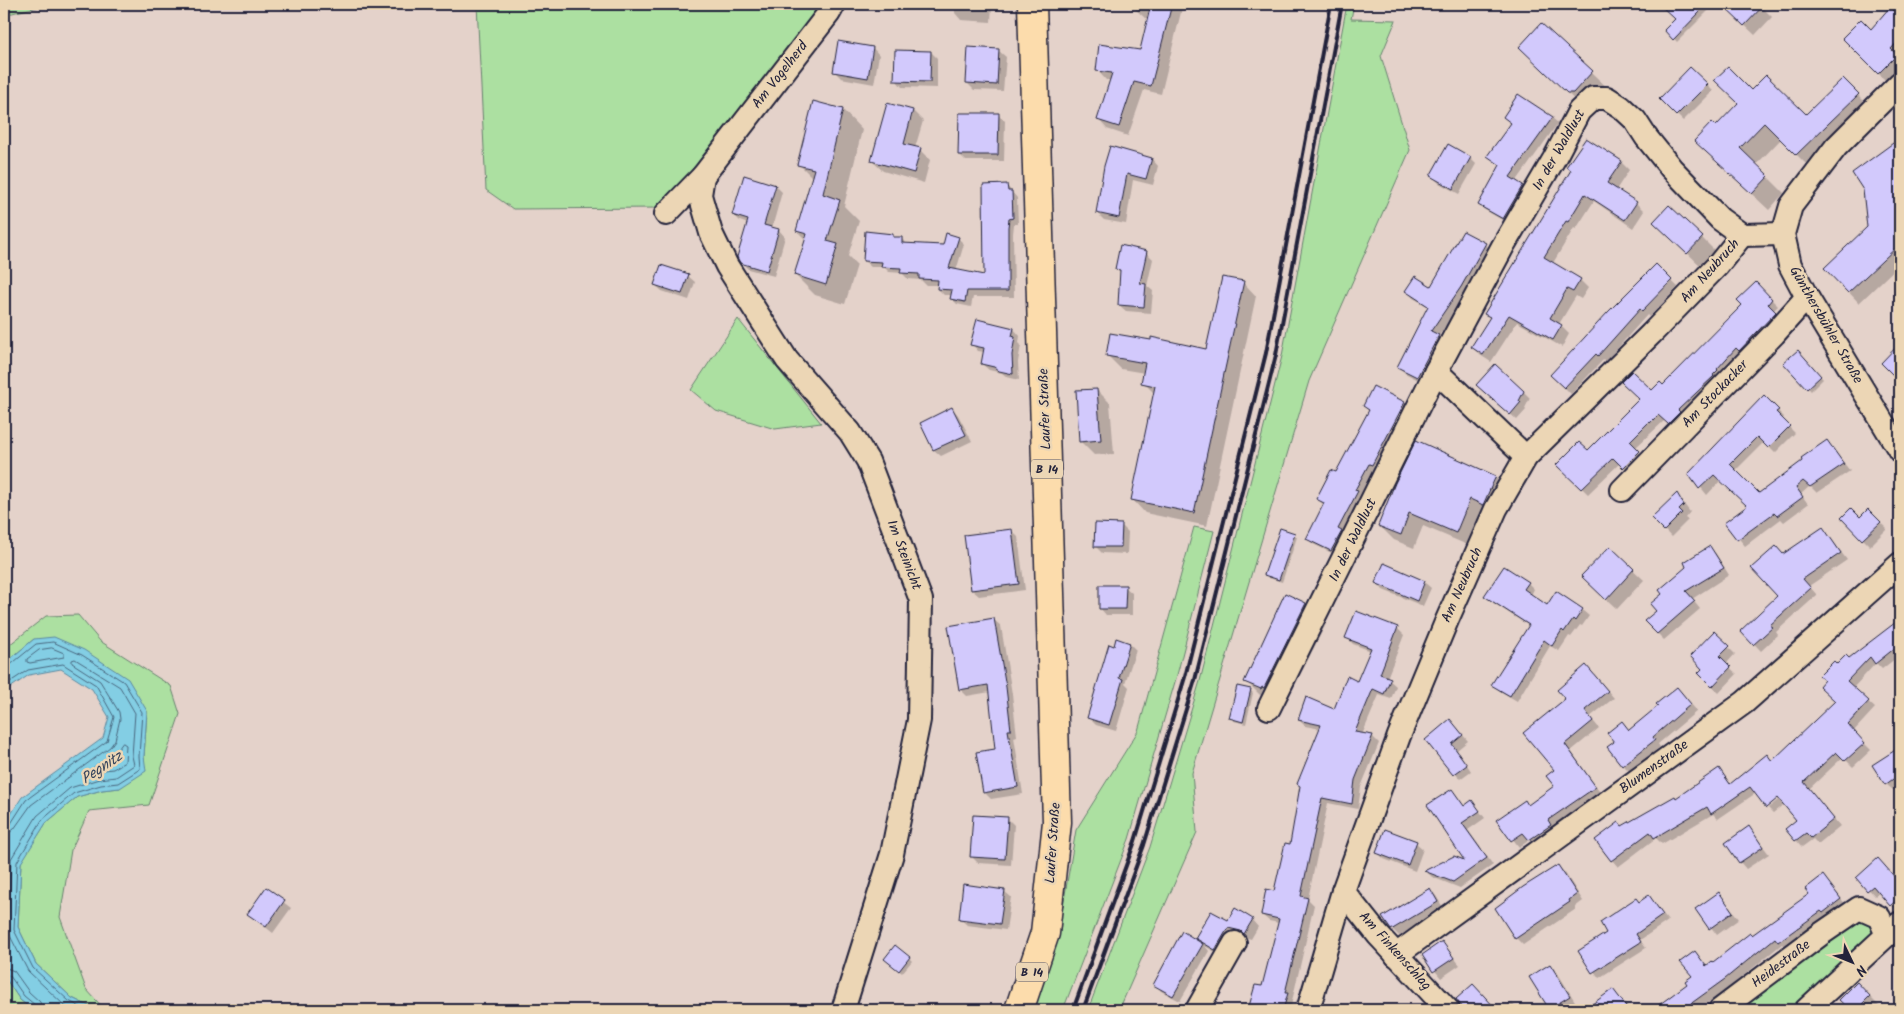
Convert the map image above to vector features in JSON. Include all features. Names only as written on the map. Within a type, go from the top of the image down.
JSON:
[{"type":"main road","name":"Laufer Straße","points":[[1019,1010],[1044,933],[1057,822],[1032,4]]},
{"type":"street","name":"Am Vogelherd","points":[[703,176],[834,4]]},
{"type":"street","name":"Günthersbühler Straße","points":[[1900,83],[1836,147],[1791,206],[1783,234],[1790,265],[1807,297],[1900,451]]},
{"type":"street","name":"In der Waldlust","points":[[1269,708],[1436,371],[1503,246],[1554,159],[1579,111],[1593,98],[1607,98],[1621,107],[1635,120],[1671,168],[1720,219],[1742,235]]},
{"type":"street","points":[[666,214],[703,176]]},
{"type":"street","name":"Im Steinicht","points":[[703,176],[700,195],[711,233],[727,266],[788,360],[850,432],[868,461],[922,600],[919,720],[892,854],[843,1010]]},
{"type":"street","points":[[1742,235],[1783,234]]},
{"type":"street","name":"Am Neubruch","points":[[1308,1010],[1343,891],[1399,736],[1496,509],[1526,457],[1718,265],[1742,235]]},
{"type":"street","name":"Am Stockacker","points":[[1622,490],[1774,334],[1807,297]]},
{"type":"street","points":[[1436,371],[1526,457]]},
{"type":"street","name":"Blumenstraße","points":[[1396,955],[1745,702],[1900,564]]},
{"type":"street","name":"Am Finkenschlag","points":[[1343,891],[1378,935],[1448,1010]]},
{"type":"street","name":"Heidestraße","points":[[1720,1010],[1821,934],[1859,908],[1879,917],[1894,929],[1806,1010]]},
{"type":"street","points":[[1197,1010],[1235,943]]},
{"type":"green space","points":[[4,4],[39,4],[37,7],[4,15]]},
{"type":"green space","points":[[477,4],[824,4],[722,143],[660,208],[513,209],[486,190]]},
{"type":"green space","points":[[1347,4],[1354,4],[1351,19],[1396,20],[1381,56],[1410,150],[1309,381],[1192,773],[1197,832],[1119,1010],[1088,1010],[1150,847],[1200,681],[1282,356]]},
{"type":"green space","points":[[738,319],[821,423],[775,429],[716,411],[691,390]]},
{"type":"green space","points":[[1194,527],[1214,531],[1177,675],[1129,839],[1063,1010],[1032,1010],[1061,918],[1076,830],[1138,731]]},
{"type":"green space","points":[[78,615],[100,641],[171,686],[180,714],[149,805],[89,811],[71,850],[60,917],[86,989],[105,1010],[97,1010],[72,998],[36,964],[18,927],[21,862],[46,823],[77,797],[102,790],[120,788],[144,756],[147,711],[34,639],[4,664],[4,649],[46,616]]},
{"type":"green space","points":[[1854,917],[1871,920],[1875,929],[1874,938],[1793,1010],[1735,1010]]},
{"type":"green space","points":[[4,976],[20,1000],[33,1010],[10,1010],[4,1004]]},
{"type":"water","name":"Pegnitz","points":[[54,637],[84,650],[128,679],[147,711],[144,756],[146,771],[120,788],[102,790],[77,797],[46,823],[21,863],[18,927],[36,964],[72,998],[97,1010],[33,1010],[20,1000],[4,976],[4,825],[22,797],[103,738],[109,717],[92,689],[61,669],[29,675],[4,692],[4,664],[34,639]]},
{"type":"building","points":[[1151,4],[1172,4],[1151,86],[1134,82],[1119,127],[1097,120],[1112,73],[1096,71],[1099,44],[1140,50]]},
{"type":"building","points":[[1659,4],[1692,4],[1700,12],[1673,40],[1664,30],[1675,19]]},
{"type":"building","points":[[1721,4],[1765,4],[1744,26]]},
{"type":"building","points":[[1890,7],[1900,16],[1900,39],[1891,49],[1897,55],[1878,74],[1842,38],[1861,19],[1871,29]]},
{"type":"building","points":[[1541,23],[1593,71],[1573,93],[1567,93],[1519,47]]},
{"type":"building","points":[[838,41],[873,47],[868,78],[833,72]]},
{"type":"building","points":[[968,47],[999,49],[997,85],[966,83]]},
{"type":"building","points":[[895,50],[931,51],[930,82],[894,81]]},
{"type":"building","points":[[1690,67],[1708,84],[1676,116],[1659,99]]},
{"type":"building","points":[[1728,67],[1751,90],[1766,75],[1806,114],[1843,78],[1859,94],[1796,155],[1764,123],[1740,148],[1769,176],[1752,194],[1694,141],[1712,122],[1716,126],[1738,103],[1714,80]]},
{"type":"building","points":[[1518,94],[1553,117],[1510,177],[1523,185],[1503,219],[1478,205],[1500,165],[1487,156],[1511,123],[1503,117]]},
{"type":"building","points":[[813,101],[843,109],[823,194],[840,200],[827,241],[838,244],[826,285],[794,275],[807,234],[796,231],[814,169],[797,165]]},
{"type":"building","points":[[887,103],[913,110],[904,144],[921,148],[914,173],[871,161]]},
{"type":"building","points":[[959,113],[999,113],[998,155],[958,155]]},
{"type":"building","points":[[1586,138],[1622,161],[1607,183],[1637,202],[1625,220],[1585,194],[1544,257],[1581,279],[1573,292],[1567,289],[1550,318],[1562,325],[1553,340],[1509,315],[1483,355],[1471,347],[1490,317],[1484,314],[1571,170],[1566,167]]},
{"type":"building","points":[[1900,138],[1900,244],[1848,293],[1824,268],[1867,227],[1863,190],[1852,173]]},
{"type":"building","points":[[1448,144],[1471,157],[1453,189],[1430,176]]},
{"type":"building","points":[[1110,146],[1152,158],[1146,179],[1127,174],[1119,218],[1096,213],[1104,166]]},
{"type":"building","points":[[744,175],[776,185],[764,225],[779,229],[767,271],[740,263],[737,257],[748,220],[732,215]]},
{"type":"building","points":[[1007,184],[1008,191],[1012,191],[1013,218],[1009,219],[1008,227],[1008,291],[967,291],[965,302],[950,299],[952,290],[937,289],[938,280],[919,279],[919,274],[900,273],[901,268],[881,267],[882,262],[863,261],[865,231],[893,234],[893,237],[902,237],[902,243],[943,245],[946,233],[959,237],[949,268],[984,275],[983,185]]},
{"type":"building","points":[[1669,205],[1703,237],[1687,254],[1653,222]]},
{"type":"building","points":[[1463,231],[1486,243],[1461,287],[1431,331],[1439,335],[1417,377],[1397,367],[1428,306],[1405,291],[1415,276],[1431,286]]},
{"type":"building","points":[[1120,245],[1147,251],[1140,283],[1146,284],[1144,307],[1118,305],[1120,270],[1115,269]]},
{"type":"building","points":[[1656,264],[1672,280],[1642,311],[1640,309],[1598,356],[1596,354],[1564,388],[1550,375],[1608,312]]},
{"type":"building","points":[[661,265],[689,274],[682,294],[654,285]]},
{"type":"building","points":[[1222,277],[1244,281],[1194,513],[1131,500],[1155,386],[1141,383],[1145,363],[1106,356],[1110,333],[1151,340],[1151,337],[1206,349]]},
{"type":"building","points":[[1756,282],[1772,299],[1768,304],[1776,312],[1739,351],[1736,348],[1717,369],[1714,376],[1678,410],[1680,412],[1668,424],[1658,415],[1630,441],[1640,451],[1623,468],[1613,458],[1581,489],[1556,465],[1579,442],[1588,450],[1639,399],[1621,382],[1632,371],[1652,390],[1660,382],[1663,385],[1742,305],[1737,300]]},
{"type":"building","points":[[977,319],[1014,328],[1012,336],[1015,337],[1012,355],[1013,374],[981,364],[984,348],[970,345]]},
{"type":"building","points":[[1900,343],[1900,382],[1881,363]]},
{"type":"building","points":[[1798,350],[1821,376],[1807,389],[1783,363]]},
{"type":"building","points":[[1495,364],[1524,391],[1519,401],[1521,402],[1510,415],[1476,385]]},
{"type":"building","points":[[1373,386],[1405,402],[1372,465],[1369,464],[1355,490],[1358,491],[1338,529],[1342,531],[1331,551],[1306,539],[1324,503],[1316,499],[1331,470],[1336,472],[1369,410],[1363,406]]},
{"type":"building","points":[[1097,389],[1101,440],[1079,442],[1076,390]]},
{"type":"building","points":[[1764,395],[1779,410],[1776,412],[1790,426],[1768,448],[1757,437],[1730,464],[1759,493],[1802,461],[1801,458],[1827,440],[1844,464],[1810,487],[1803,481],[1796,487],[1803,497],[1777,516],[1774,513],[1737,540],[1724,523],[1747,506],[1714,475],[1699,489],[1688,474]]},
{"type":"building","points":[[952,407],[966,435],[933,450],[920,423]]},
{"type":"building","points":[[1416,440],[1496,476],[1483,505],[1470,499],[1456,533],[1409,513],[1401,535],[1378,526],[1395,483]]},
{"type":"building","points":[[1677,493],[1684,505],[1679,510],[1682,513],[1664,531],[1651,518]]},
{"type":"building","points":[[1851,508],[1860,517],[1868,509],[1881,522],[1862,540],[1841,518]]},
{"type":"building","points":[[1095,523],[1122,524],[1121,547],[1094,547]]},
{"type":"building","points":[[1823,527],[1841,553],[1803,579],[1811,588],[1770,625],[1773,627],[1753,645],[1740,631],[1777,596],[1751,568],[1776,546],[1783,554]]},
{"type":"building","points":[[1280,528],[1295,533],[1279,580],[1264,575]]},
{"type":"building","points":[[1012,529],[1019,584],[971,590],[964,535]]},
{"type":"building","points":[[1610,546],[1634,569],[1606,600],[1581,576]]},
{"type":"building","points":[[1710,546],[1724,568],[1686,591],[1695,601],[1657,634],[1644,621],[1656,611],[1650,604],[1662,594],[1659,590],[1686,567],[1684,562]]},
{"type":"building","points":[[1384,563],[1425,581],[1417,601],[1375,583]]},
{"type":"building","points":[[1504,566],[1529,582],[1524,589],[1547,605],[1556,591],[1583,609],[1564,632],[1562,630],[1552,646],[1544,640],[1510,696],[1491,685],[1529,625],[1484,596]]},
{"type":"building","points":[[1099,585],[1126,585],[1125,609],[1099,609]]},
{"type":"building","points":[[1285,593],[1306,603],[1264,688],[1262,687],[1261,689],[1244,682]]},
{"type":"building","points":[[1356,611],[1398,627],[1380,674],[1391,678],[1384,694],[1373,689],[1355,732],[1373,735],[1355,780],[1352,804],[1322,798],[1301,896],[1308,898],[1285,993],[1288,993],[1283,1010],[1248,1010],[1255,985],[1262,986],[1279,919],[1261,915],[1266,889],[1274,891],[1285,843],[1290,844],[1300,786],[1297,784],[1321,725],[1298,720],[1306,697],[1334,709],[1347,676],[1357,681],[1371,648],[1345,638]]},
{"type":"building","points":[[994,618],[1006,687],[1011,730],[1008,730],[1018,787],[983,793],[976,752],[995,749],[988,685],[959,690],[948,626]]},
{"type":"building","points":[[1900,619],[1900,644],[1875,664],[1870,657],[1847,681],[1869,701],[1848,724],[1865,743],[1845,761],[1836,752],[1804,782],[1834,819],[1811,838],[1806,833],[1795,841],[1785,829],[1796,820],[1778,798],[1766,808],[1750,787],[1711,814],[1707,807],[1654,838],[1650,832],[1611,861],[1595,840],[1619,822],[1622,826],[1675,796],[1676,798],[1719,768],[1730,784],[1767,754],[1772,761],[1835,701],[1819,686],[1824,680],[1819,676],[1834,661],[1837,664],[1846,655],[1849,658]]},
{"type":"building","points":[[1714,631],[1730,646],[1720,656],[1731,667],[1712,687],[1698,673],[1702,669],[1690,656]]},
{"type":"building","points":[[1116,638],[1130,643],[1119,678],[1123,679],[1109,725],[1087,718],[1109,644],[1114,646]]},
{"type":"building","points":[[1586,665],[1608,691],[1585,710],[1593,721],[1565,744],[1596,787],[1548,820],[1551,825],[1529,840],[1523,833],[1511,841],[1496,820],[1525,800],[1528,805],[1554,786],[1546,776],[1554,770],[1523,733],[1565,699],[1557,690]]},
{"type":"building","points":[[1237,686],[1251,689],[1243,722],[1229,718]]},
{"type":"building","points":[[1677,687],[1691,704],[1653,737],[1655,740],[1622,766],[1607,747],[1614,742],[1607,733],[1622,721],[1629,730]]},
{"type":"building","points":[[1450,719],[1463,735],[1452,744],[1467,765],[1453,775],[1425,740]]},
{"type":"building","points":[[1900,747],[1900,774],[1885,785],[1872,765]]},
{"type":"building","points":[[1452,789],[1464,806],[1472,800],[1480,811],[1462,823],[1487,858],[1453,882],[1424,871],[1454,856],[1464,860],[1427,805]]},
{"type":"building","points":[[973,815],[1008,817],[1005,859],[970,857]]},
{"type":"building","points":[[1749,826],[1763,847],[1739,863],[1725,843]]},
{"type":"building","points":[[1385,829],[1417,841],[1408,865],[1376,853]]},
{"type":"building","points":[[1878,858],[1900,883],[1900,897],[1890,906],[1873,886],[1867,891],[1856,878]]},
{"type":"building","points":[[1558,865],[1577,894],[1569,900],[1570,902],[1515,939],[1495,908],[1523,887]]},
{"type":"building","points":[[1823,875],[1841,899],[1778,942],[1775,938],[1725,979],[1682,1010],[1652,1010],[1687,984],[1685,981],[1692,976],[1680,962],[1695,951],[1706,966],[1713,962],[1750,933],[1752,935],[1809,894],[1805,889]]},
{"type":"building","points":[[963,884],[1005,890],[1000,924],[959,919]]},
{"type":"building","points":[[266,887],[285,900],[266,927],[247,914]]},
{"type":"building","points":[[1430,888],[1438,902],[1391,930],[1382,917]]},
{"type":"building","points":[[1719,892],[1733,912],[1709,929],[1695,909]]},
{"type":"building","points":[[1649,895],[1663,915],[1636,934],[1641,942],[1592,973],[1578,951],[1606,933],[1600,922],[1636,898],[1639,902]]},
{"type":"building","points":[[1235,908],[1253,919],[1244,934],[1241,931],[1228,928],[1215,950],[1195,938],[1211,911],[1228,920]]},
{"type":"building","points":[[1182,931],[1203,944],[1173,996],[1153,985]]},
{"type":"building","points":[[1442,941],[1454,958],[1433,972],[1422,955]]},
{"type":"building","points":[[895,945],[910,957],[899,971],[884,959]]},
{"type":"building","points":[[1550,964],[1570,996],[1549,1009],[1529,977]]},
{"type":"building","points":[[1857,982],[1870,996],[1863,1003],[1870,1010],[1850,1010],[1839,1000]]},
{"type":"building","points":[[1473,984],[1497,1010],[1465,1010],[1456,999]]},
{"type":"building","points":[[1613,989],[1629,1010],[1584,1010]]},
{"type":"railway","points":[[1073,1010],[1135,841],[1185,677],[1266,353],[1331,4]]},
{"type":"railway","points":[[1083,1010],[1144,845],[1195,680],[1276,355],[1342,4]]}]
